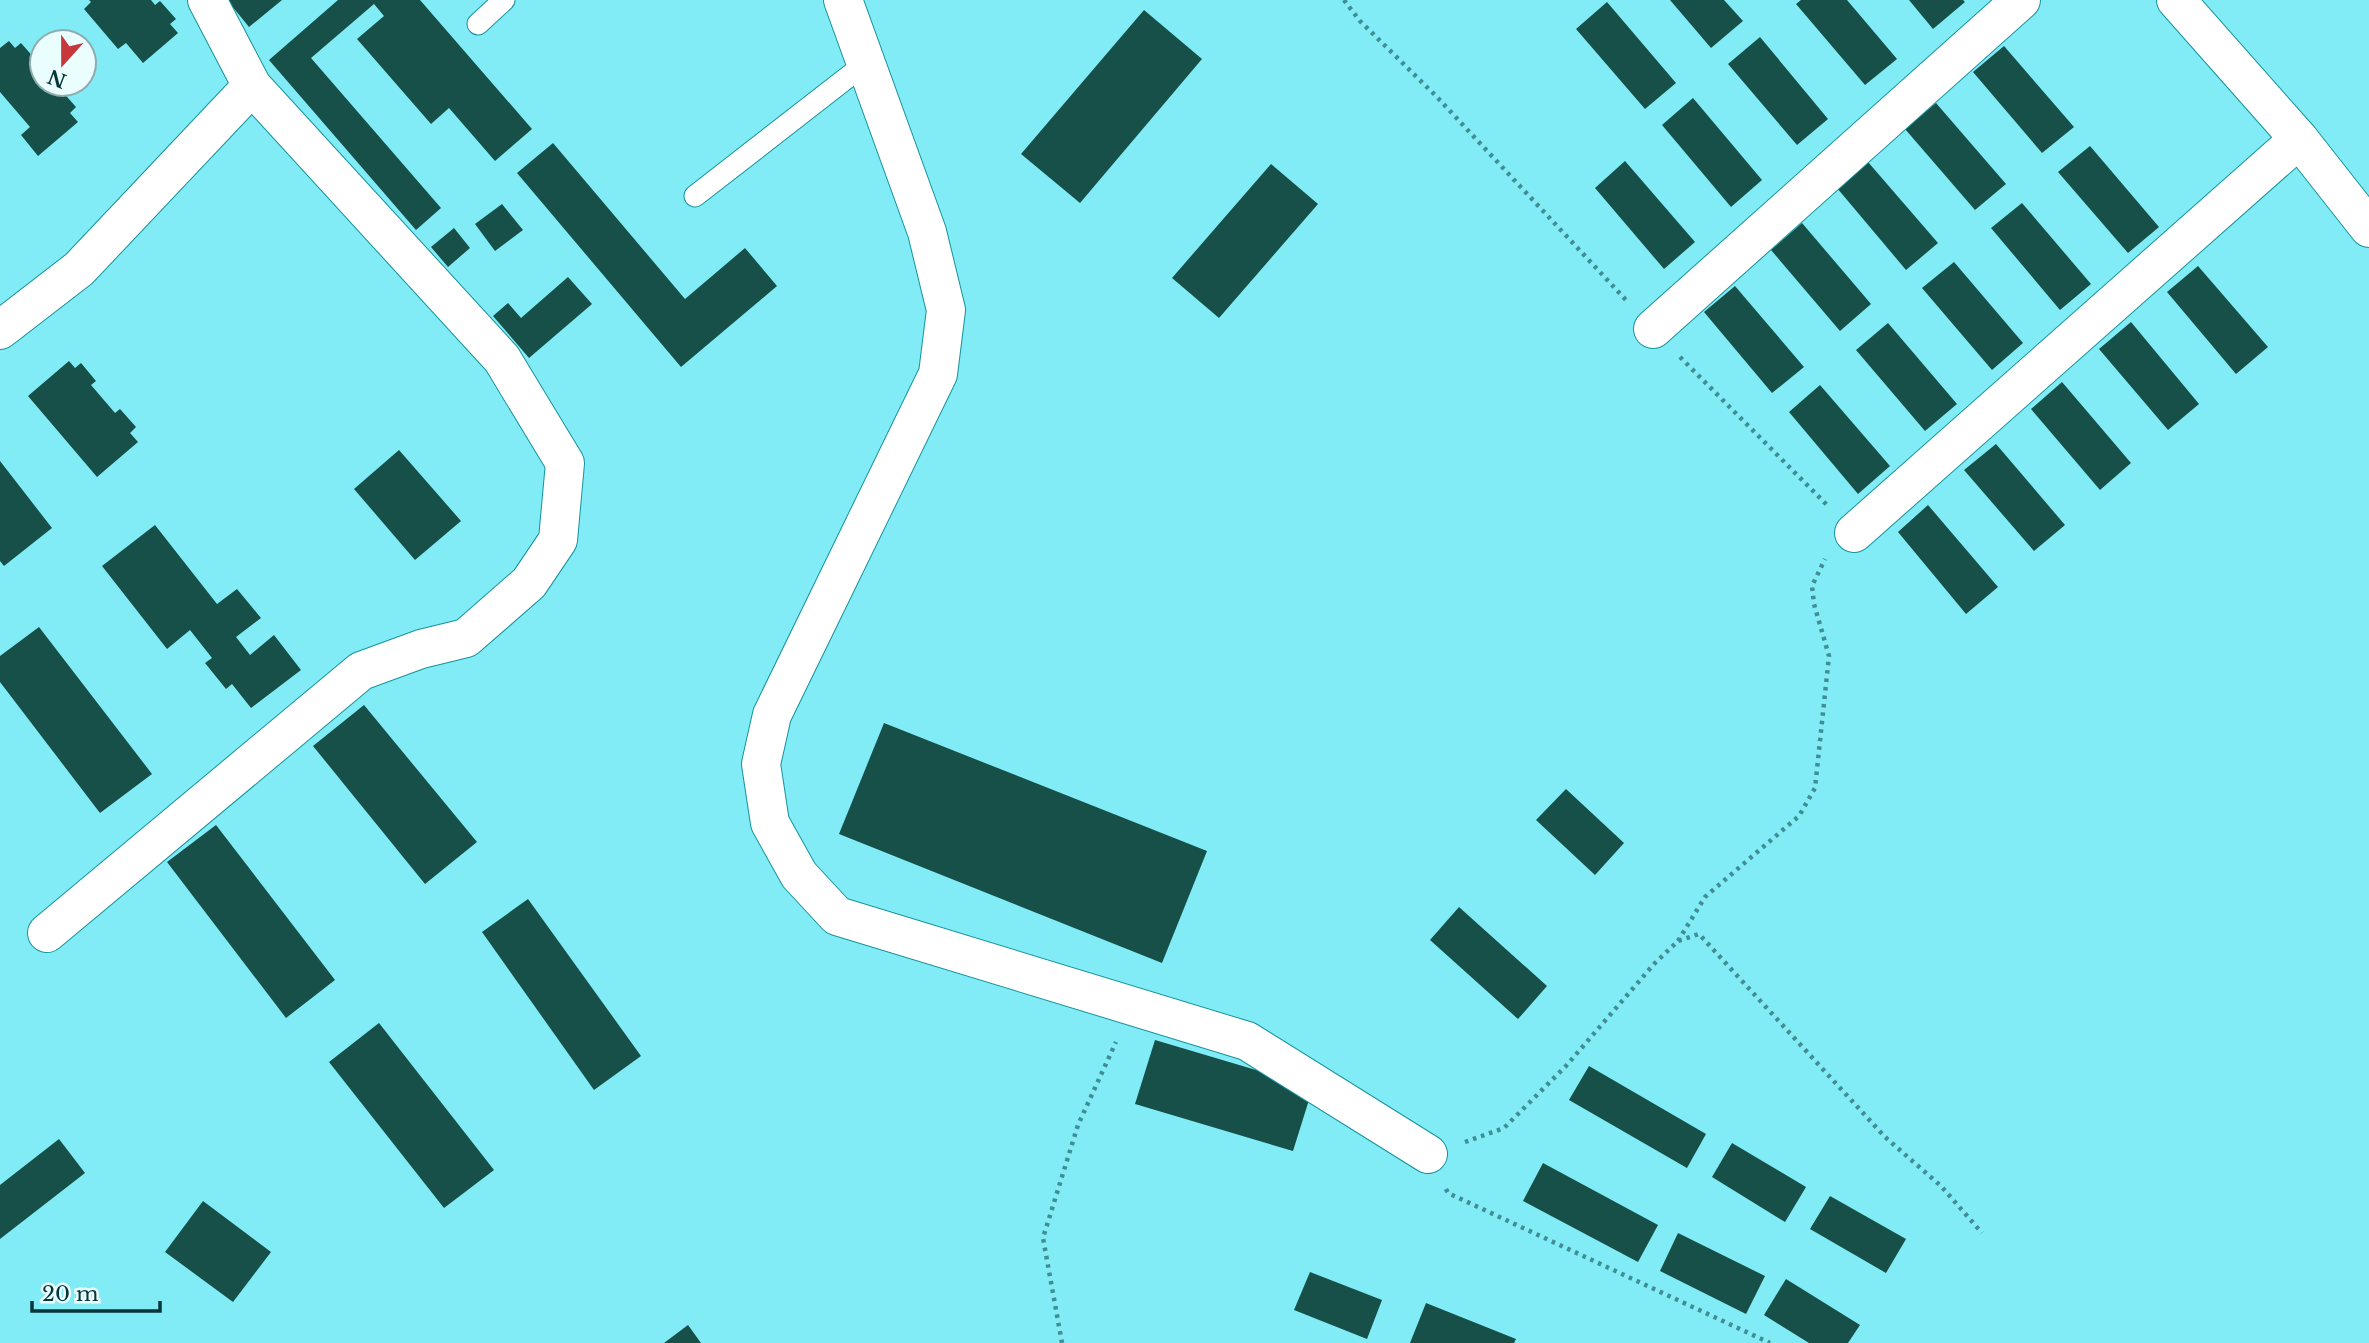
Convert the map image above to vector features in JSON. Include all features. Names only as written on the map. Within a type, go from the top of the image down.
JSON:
[{"type":"street","points":[[47,933],[360,671],[421,649],[466,638],[529,583],[558,540],[565,463],[502,359],[251,86],[207,0]]},
{"type":"street","points":[[842,0],[927,232],[946,310],[937,374],[772,715],[761,764],[770,823],[799,874],[837,916],[1247,1041],[1428,1154]]},
{"type":"street","points":[[1653,330],[2021,0]]},
{"type":"street","points":[[2176,0],[2299,139],[2369,228]]},
{"type":"street","points":[[0,330],[79,269],[251,86]]},
{"type":"street","points":[[1854,533],[2299,139]]},
{"type":"lane","points":[[478,24],[504,0]]},
{"type":"lane","points":[[695,196],[866,63]]},
{"type":"path","points":[[1343,0],[1653,330],[1854,533],[1832,550],[1821,563],[1812,586],[1814,604],[1829,656],[1815,788],[1798,816],[1705,897],[1678,942],[1654,964],[1566,1066],[1504,1128],[1428,1154],[1448,1193],[1770,1343]]},
{"type":"path","points":[[1678,942],[1699,934],[1885,1138],[1941,1186],[1982,1233]]},
{"type":"path","points":[[1062,1343],[1043,1238],[1078,1125],[1104,1072],[1131,1005]]},
{"type":"building","points":[[89,0],[151,0],[155,5],[160,1],[176,19],[170,24],[178,33],[143,63],[126,43],[118,49],[84,9],[91,2]]},
{"type":"building","points":[[227,0],[282,0],[249,27]]},
{"type":"building","points":[[338,0],[420,0],[532,129],[495,161],[449,108],[431,124],[357,39],[384,16],[374,4],[311,58],[441,208],[416,230],[269,60]]},
{"type":"building","points":[[1670,0],[1724,0],[1743,21],[1711,48]]},
{"type":"building","points":[[1801,0],[1847,0],[1897,59],[1865,85],[1796,4]]},
{"type":"building","points":[[1909,0],[1963,0],[1965,2],[1933,29]]},
{"type":"building","points":[[1607,2],[1676,83],[1645,109],[1576,29]]},
{"type":"building","points":[[1144,10],[1202,59],[1080,203],[1021,154]]},
{"type":"building","points":[[1760,37],[1828,119],[1797,145],[1728,64]]},
{"type":"building","points":[[9,41],[15,48],[21,43],[28,51],[28,98],[68,98],[76,107],[70,113],[78,122],[38,156],[21,135],[30,127],[0,92],[0,48]]},
{"type":"building","points":[[2004,46],[2074,127],[2042,153],[1973,72]]},
{"type":"building","points":[[1693,98],[1762,180],[1731,207],[1662,125]]},
{"type":"building","points":[[1936,103],[2006,184],[1975,210],[1905,129]]},
{"type":"building","points":[[553,143],[685,299],[745,248],[777,286],[681,367],[517,173]]},
{"type":"building","points":[[2090,146],[2159,227],[2128,253],[2058,172]]},
{"type":"building","points":[[1625,161],[1695,242],[1664,269],[1595,188]]},
{"type":"building","points":[[1868,162],[1938,243],[1906,270],[1837,188]]},
{"type":"building","points":[[1271,164],[1318,204],[1219,318],[1172,278]]},
{"type":"building","points":[[2022,203],[2091,284],[2060,310],[1991,228]]},
{"type":"building","points":[[502,204],[523,230],[495,251],[475,224]]},
{"type":"building","points":[[1802,223],[1871,304],[1840,331],[1771,250]]},
{"type":"building","points":[[454,228],[470,248],[448,267],[431,247]]},
{"type":"building","points":[[1954,262],[2023,343],[1992,370],[1922,288]]},
{"type":"building","points":[[2198,266],[2268,347],[2236,374],[2167,292]]},
{"type":"building","points":[[568,277],[592,304],[529,358],[493,316],[508,303],[521,318]]},
{"type":"building","points":[[1735,286],[1804,367],[1772,393],[1704,312]]},
{"type":"building","points":[[2131,322],[2199,404],[2168,430],[2099,349]]},
{"type":"building","points":[[1888,323],[1957,404],[1925,431],[1856,350]]},
{"type":"building","points":[[69,361],[75,368],[81,363],[96,381],[91,385],[115,413],[120,409],[136,427],[130,433],[138,442],[97,477],[28,396]]},
{"type":"building","points":[[2062,382],[2131,463],[2100,490],[2031,409]]},
{"type":"building","points":[[1820,385],[1890,466],[1858,494],[1789,412]]},
{"type":"building","points":[[1996,444],[2065,525],[2034,551],[1964,470]]},
{"type":"building","points":[[399,450],[461,521],[415,560],[354,489]]},
{"type":"building","points":[[0,461],[52,528],[4,566],[0,561]]},
{"type":"building","points":[[1928,505],[1998,587],[1966,614],[1898,532]]},
{"type":"building","points":[[155,525],[217,604],[237,589],[261,618],[236,637],[250,655],[274,635],[301,670],[251,708],[232,684],[226,689],[205,663],[212,658],[190,630],[167,649],[102,566]]},
{"type":"building","points":[[39,627],[152,774],[100,813],[0,682],[0,656]]},
{"type":"building","points":[[364,705],[477,842],[425,884],[313,746]]},
{"type":"building","points":[[884,723],[1207,851],[1162,963],[839,834]]},
{"type":"building","points":[[1566,789],[1624,843],[1595,875],[1536,820]]},
{"type":"building","points":[[216,825],[335,980],[286,1018],[167,862]]},
{"type":"building","points":[[528,899],[641,1056],[594,1090],[482,932]]},
{"type":"building","points":[[1459,907],[1547,986],[1518,1019],[1430,940]]},
{"type":"building","points":[[379,1023],[494,1170],[444,1208],[329,1062]]},
{"type":"building","points":[[1155,1040],[1313,1087],[1293,1151],[1135,1104]]},
{"type":"building","points":[[1589,1066],[1706,1134],[1687,1168],[1569,1100]]},
{"type":"building","points":[[59,1139],[85,1173],[0,1239],[0,1185]]},
{"type":"building","points":[[1732,1143],[1806,1187],[1785,1222],[1712,1177]]},
{"type":"building","points":[[1543,1163],[1658,1225],[1638,1262],[1523,1201]]},
{"type":"building","points":[[1830,1196],[1906,1239],[1886,1273],[1810,1229]]},
{"type":"building","points":[[203,1201],[271,1252],[233,1302],[165,1252]]},
{"type":"building","points":[[1678,1233],[1765,1276],[1746,1314],[1660,1271]]},
{"type":"building","points":[[1310,1272],[1382,1300],[1367,1339],[1294,1310]]},
{"type":"building","points":[[1786,1279],[1860,1325],[1848,1343],[1809,1343],[1764,1315]]},
{"type":"building","points":[[1426,1303],[1516,1339],[1514,1343],[1410,1343]]},
{"type":"building","points":[[688,1325],[701,1343],[664,1343]]}]
